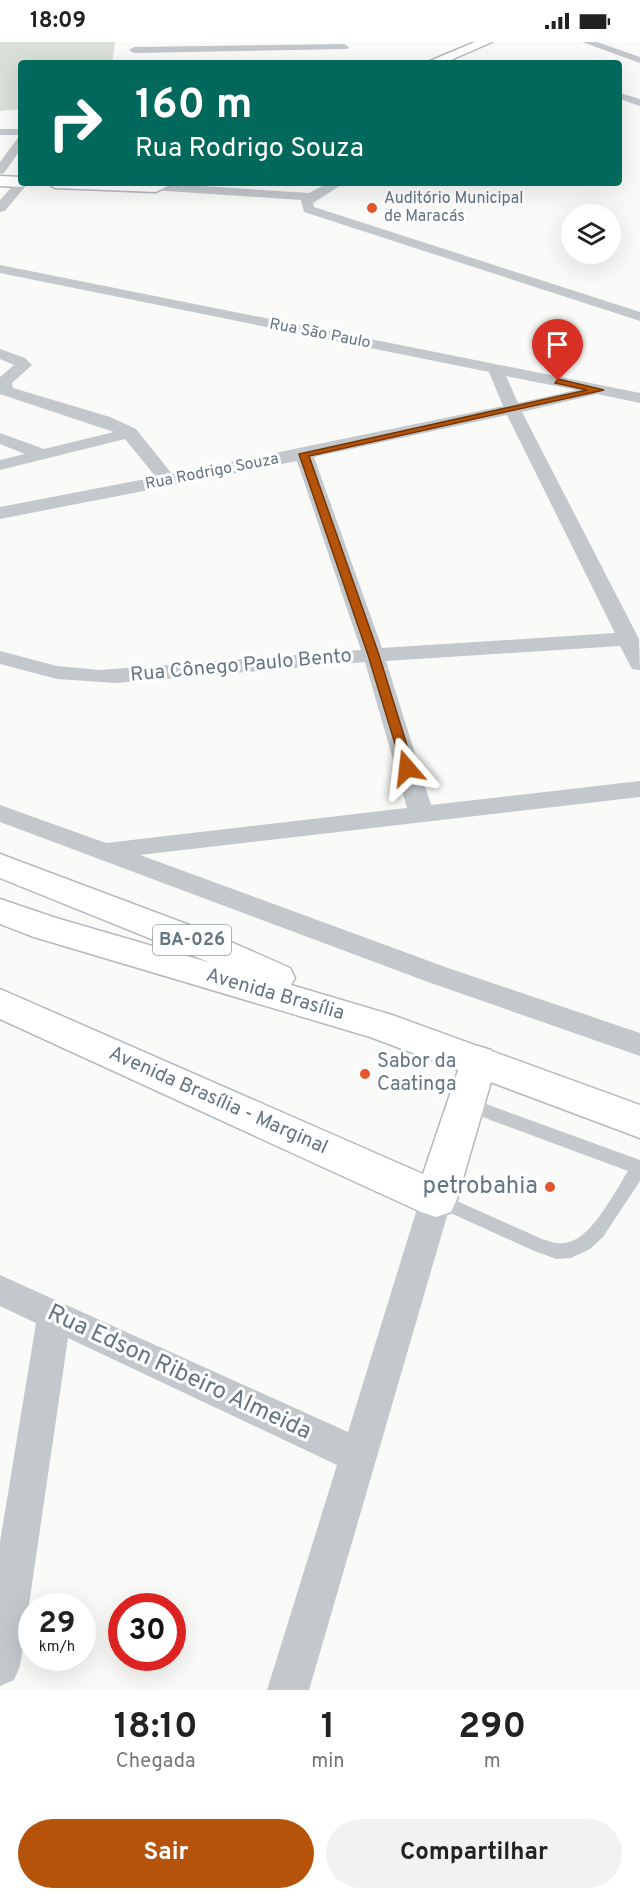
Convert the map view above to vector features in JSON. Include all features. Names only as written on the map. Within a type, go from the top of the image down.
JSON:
[{"type":"main road","points":[[441,60],[492,44]]},
{"type":"main road","points":[[462,60],[492,44]]},
{"type":"main road","points":[[0,170],[18,170]]},
{"type":"main road","points":[[0,181],[18,182]]},
{"type":"main road","name":"Avenida Brasília","points":[[0,865],[201,943],[379,1025]]},
{"type":"main road","name":"Avenida Brasília","points":[[0,910],[46,928],[379,1025],[640,1122]]},
{"type":"main road","name":"Avenida Brasília - Marginal","points":[[0,1003],[436,1198]]},
{"type":"main road","points":[[436,1198],[478,1060]]},
{"type":"street","points":[[587,42],[640,60]]},
{"type":"street","points":[[312,59],[358,43]]},
{"type":"street","points":[[134,46],[344,47]]},
{"type":"street","points":[[617,60],[627,56]]},
{"type":"street","points":[[622,97],[640,103]]},
{"type":"street","points":[[0,132],[18,132]]},
{"type":"street","points":[[0,170],[18,145]]},
{"type":"street","points":[[0,208],[19,186]]},
{"type":"street","points":[[173,186],[311,197],[332,186]]},
{"type":"street","points":[[311,197],[307,206],[315,212],[640,317]]},
{"type":"street","name":"Rua São Paulo","points":[[0,268],[640,398]]},
{"type":"street","points":[[0,354],[24,365],[2,386],[11,394],[89,416],[130,433],[154,458],[167,480]]},
{"type":"street","points":[[495,368],[512,408],[561,501],[640,664]]},
{"type":"street","name":"Rua Rodrigo Souza","points":[[0,513],[304,454],[600,390]]},
{"type":"street","points":[[0,465],[130,433]]},
{"type":"street","points":[[0,438],[45,455]]},
{"type":"street","points":[[304,454],[374,655],[421,813]]},
{"type":"street","name":"Rua Cônego Paulo Bento","points":[[0,657],[47,673],[80,677],[627,639]]},
{"type":"street","points":[[103,850],[640,789]]},
{"type":"street","points":[[0,813],[438,975],[640,1045]]},
{"type":"street","points":[[288,1690],[436,1198]]},
{"type":"street","name":"Rua Edson Ribeiro Almeida","points":[[0,1290],[358,1456]]},
{"type":"street","points":[[0,1666],[54,1317]]},
{"type":"lane","points":[[436,1198],[538,1245],[556,1251],[571,1250],[585,1244],[597,1232],[640,1168],[465,1104]]},
{"type":"shaded area","points":[[0,42],[115,42],[112,60],[18,60],[18,109],[0,111]]},
{"type":"place","name":"Auditório Municipal de Maracás","points":[[372,208]]},
{"type":"place","name":"Sabor da Caatinga","points":[[365,1074]]},
{"type":"place","name":"petrobahia","points":[[550,1187]]},
{"type":"route","points":[[407,768],[374,655],[304,454],[600,390],[558,381]]}]
